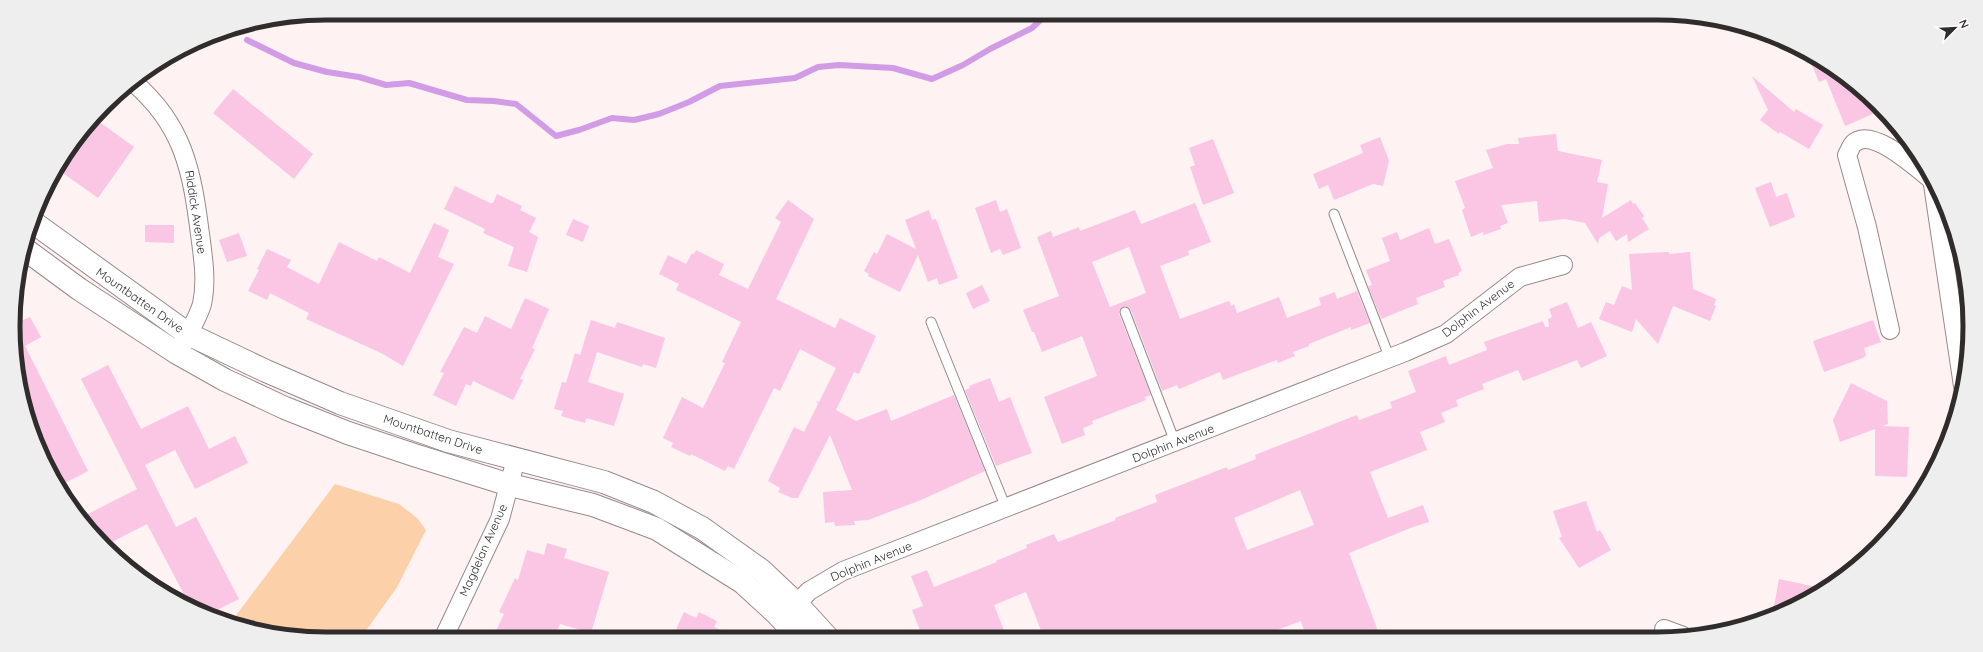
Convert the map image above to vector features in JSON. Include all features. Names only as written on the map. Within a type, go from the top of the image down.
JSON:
[{"type":"main road","name":"Mountbatten Drive","points":[[37,225],[188,334],[266,371],[340,403],[448,441],[604,482],[654,502],[702,528],[761,570],[797,604],[823,632]]},
{"type":"main road","name":"Mountbatten Drive","points":[[29,252],[79,289],[177,353],[225,380],[306,417],[348,434],[510,485],[593,506],[657,529],[742,582],[793,632]]},
{"type":"street","name":"Riddick Avenue","points":[[137,86],[159,107],[181,143],[190,171],[204,262],[204,280],[201,306],[177,353]]},
{"type":"street","points":[[1890,330],[1867,226],[1850,170],[1848,155],[1853,144],[1860,140],[1869,139],[1880,142],[1900,154],[1920,171]]},
{"type":"street","points":[[1935,199],[1960,365]]},
{"type":"street","name":"Dolphin Avenue","points":[[782,620],[809,591],[843,571],[1390,359],[1446,334],[1520,277],[1563,265]]},
{"type":"street","name":"Magdelan Avenue","points":[[445,632],[500,519],[516,459]]},
{"type":"street","points":[[1664,629],[1670,631]]},
{"type":"lane","points":[[1334,214],[1390,359]]},
{"type":"lane","points":[[1125,312],[1175,442]]},
{"type":"lane","points":[[931,322],[1006,508]]},
{"type":"lane","points":[[1959,357],[1962,348]]},
{"type":"shaded area","points":[[335,484],[399,504],[417,518],[426,530],[397,587],[365,632],[326,632],[286,629],[247,622],[234,618]]},
{"type":"building","points":[[1810,61],[1843,83],[1876,113],[1845,126],[1826,79],[1819,82]]},
{"type":"building","points":[[1752,76],[1794,112],[1796,109],[1823,125],[1809,149],[1780,132],[1779,134],[1760,120],[1768,110]]},
{"type":"building","points":[[233,89],[313,154],[294,179],[213,113]]},
{"type":"building","points":[[99,121],[134,147],[98,198],[62,172],[83,140]]},
{"type":"building","points":[[1556,134],[1558,151],[1602,160],[1597,182],[1608,184],[1602,218],[1631,200],[1633,204],[1635,203],[1644,216],[1642,218],[1649,229],[1628,242],[1627,234],[1616,241],[1610,231],[1599,238],[1598,244],[1585,223],[1565,219],[1539,222],[1537,201],[1501,205],[1508,223],[1500,226],[1501,229],[1484,235],[1483,232],[1471,237],[1462,210],[1465,208],[1455,181],[1493,168],[1486,150],[1507,144],[1519,144],[1518,138]]},
{"type":"building","points":[[1380,137],[1389,161],[1383,186],[1373,184],[1334,200],[1328,185],[1319,189],[1313,174],[1363,153],[1360,145]]},
{"type":"building","points":[[1213,139],[1234,193],[1203,205],[1190,167],[1195,165],[1189,148]]},
{"type":"building","points":[[1771,182],[1776,197],[1787,193],[1795,217],[1770,227],[1755,188]]},
{"type":"building","points":[[455,186],[490,203],[493,203],[497,194],[522,206],[520,210],[536,218],[529,232],[538,237],[527,272],[508,266],[514,247],[483,233],[485,229],[444,209]]},
{"type":"building","points":[[788,200],[814,219],[776,299],[835,328],[840,318],[876,336],[859,374],[854,372],[836,410],[856,421],[887,409],[891,421],[954,395],[985,471],[921,500],[868,520],[854,521],[855,525],[835,526],[834,522],[825,523],[823,492],[852,490],[830,435],[798,498],[792,498],[778,492],[780,488],[768,481],[794,427],[804,432],[818,404],[816,401],[819,402],[836,368],[800,349],[780,391],[774,388],[734,469],[728,466],[725,471],[691,454],[690,456],[671,447],[673,443],[663,438],[682,397],[703,408],[725,363],[722,362],[741,322],[676,290],[679,284],[659,274],[668,255],[686,264],[692,253],[694,254],[696,250],[724,264],[719,275],[748,289],[781,222],[775,218]]},
{"type":"building","points":[[996,200],[1000,212],[1007,209],[1021,248],[1003,255],[1000,249],[991,253],[975,208]]},
{"type":"building","points":[[1195,203],[1211,242],[1188,251],[1189,255],[1160,266],[1180,319],[1229,301],[1231,306],[1234,304],[1237,313],[1279,297],[1287,318],[1321,305],[1319,298],[1335,292],[1337,299],[1357,291],[1370,323],[1351,330],[1351,327],[1309,344],[1309,346],[1293,352],[1295,356],[1278,363],[1277,360],[1223,380],[1220,372],[1179,389],[1177,385],[1162,391],[1131,310],[1126,306],[1122,307],[1119,314],[1151,395],[1145,397],[1146,400],[1092,421],[1093,424],[1083,428],[1085,435],[1062,444],[1044,397],[1097,376],[1082,336],[1042,352],[1034,332],[1032,332],[1023,310],[1059,296],[1037,237],[1051,231],[1053,237],[1079,227],[1080,231],[1135,210],[1141,224]],"holes":[[[1129,247],[1146,293],[1110,307],[1092,262]]]},
{"type":"building","points":[[929,210],[932,220],[936,219],[958,278],[939,285],[937,278],[928,282],[918,255],[900,292],[868,276],[869,274],[864,271],[874,252],[877,254],[887,234],[916,249],[905,220]]},
{"type":"building","points":[[573,219],[589,226],[583,242],[566,235]]},
{"type":"building","points":[[434,223],[449,230],[438,257],[454,264],[403,366],[381,353],[306,319],[309,313],[270,293],[267,300],[248,291],[259,270],[257,269],[267,249],[291,260],[287,267],[319,284],[339,242],[377,261],[379,257],[410,273]]},
{"type":"building","points":[[145,225],[174,225],[174,243],[145,242]]},
{"type":"building","points":[[1429,228],[1435,244],[1449,239],[1462,271],[1458,273],[1459,275],[1443,281],[1445,287],[1416,298],[1418,304],[1381,319],[1368,286],[1372,285],[1366,270],[1390,261],[1382,238],[1397,232],[1400,240]]},
{"type":"building","points":[[239,233],[247,256],[227,262],[219,240]]},
{"type":"building","points":[[1669,252],[1669,254],[1690,252],[1693,289],[1716,299],[1714,305],[1716,306],[1710,321],[1673,306],[1658,344],[1636,319],[1632,332],[1599,319],[1606,302],[1614,305],[1622,286],[1632,290],[1629,254]]},
{"type":"building","points":[[982,285],[990,301],[973,309],[966,293]]},
{"type":"building","points":[[525,298],[549,309],[532,348],[535,349],[520,379],[523,380],[513,400],[473,381],[471,386],[466,384],[456,406],[433,395],[444,373],[440,372],[464,327],[477,333],[485,316],[511,329]]},
{"type":"building","points":[[1567,302],[1578,328],[1591,322],[1607,356],[1581,368],[1577,360],[1523,381],[1518,370],[1482,384],[1484,389],[1456,400],[1458,406],[1441,413],[1445,422],[1420,432],[1427,450],[1370,472],[1388,518],[1423,505],[1429,522],[1349,553],[1378,631],[1304,632],[1301,621],[1272,632],[1042,632],[1026,592],[994,605],[1005,632],[921,632],[912,610],[923,606],[911,576],[927,570],[934,587],[997,562],[996,561],[1027,548],[1026,545],[1054,534],[1058,542],[1116,520],[1115,518],[1157,502],[1155,495],[1227,467],[1228,470],[1256,459],[1255,455],[1357,415],[1359,420],[1392,408],[1390,402],[1416,392],[1408,371],[1446,356],[1449,365],[1487,350],[1484,342],[1543,321],[1545,327],[1549,327],[1548,319],[1552,317],[1549,309]],"holes":[[[1300,490],[1314,525],[1247,550],[1234,518]]]},
{"type":"building","points":[[30,317],[41,337],[25,346],[88,471],[64,484],[43,443],[30,405],[23,366],[20,321]]},
{"type":"building","points":[[591,320],[615,328],[617,322],[665,338],[656,368],[643,364],[642,367],[597,352],[588,382],[624,394],[614,426],[586,418],[585,423],[561,416],[563,411],[554,409],[562,382],[566,383],[575,353],[580,355]]},
{"type":"building","points":[[1873,320],[1881,342],[1864,348],[1866,355],[1863,358],[1824,372],[1813,341]]},
{"type":"building","points":[[108,365],[141,429],[188,406],[209,449],[235,436],[248,463],[195,489],[175,450],[145,465],[176,527],[196,517],[239,599],[215,611],[186,597],[147,524],[111,543],[86,515],[137,489],[81,379]]},
{"type":"building","points":[[990,378],[999,402],[1010,397],[1032,453],[996,466],[965,390],[970,388],[969,386]]},
{"type":"building","points":[[1851,383],[1887,401],[1888,424],[1882,426],[1909,427],[1907,477],[1875,476],[1875,429],[1840,442],[1833,420]]},
{"type":"building","points":[[1586,501],[1597,532],[1600,530],[1611,550],[1579,568],[1559,538],[1562,537],[1553,511]]},
{"type":"building","points":[[547,543],[567,549],[564,558],[609,572],[591,632],[560,624],[556,632],[495,632],[504,614],[499,612],[515,578],[518,580],[527,550],[544,555]]},
{"type":"building","points":[[1779,579],[1816,587],[1810,591],[1773,609]]},
{"type":"building","points":[[684,612],[696,618],[699,612],[717,621],[714,627],[725,632],[675,632]]},
{"type":"waterway","points":[[247,40],[294,63],[327,72],[359,77],[386,85],[409,83],[467,100],[494,101],[516,104],[556,136],[579,130],[612,118],[634,120],[659,114],[689,102],[720,86],[795,78],[818,67],[839,65],[893,68],[932,79],[963,65],[990,49],[1032,28],[1041,20]]}]
